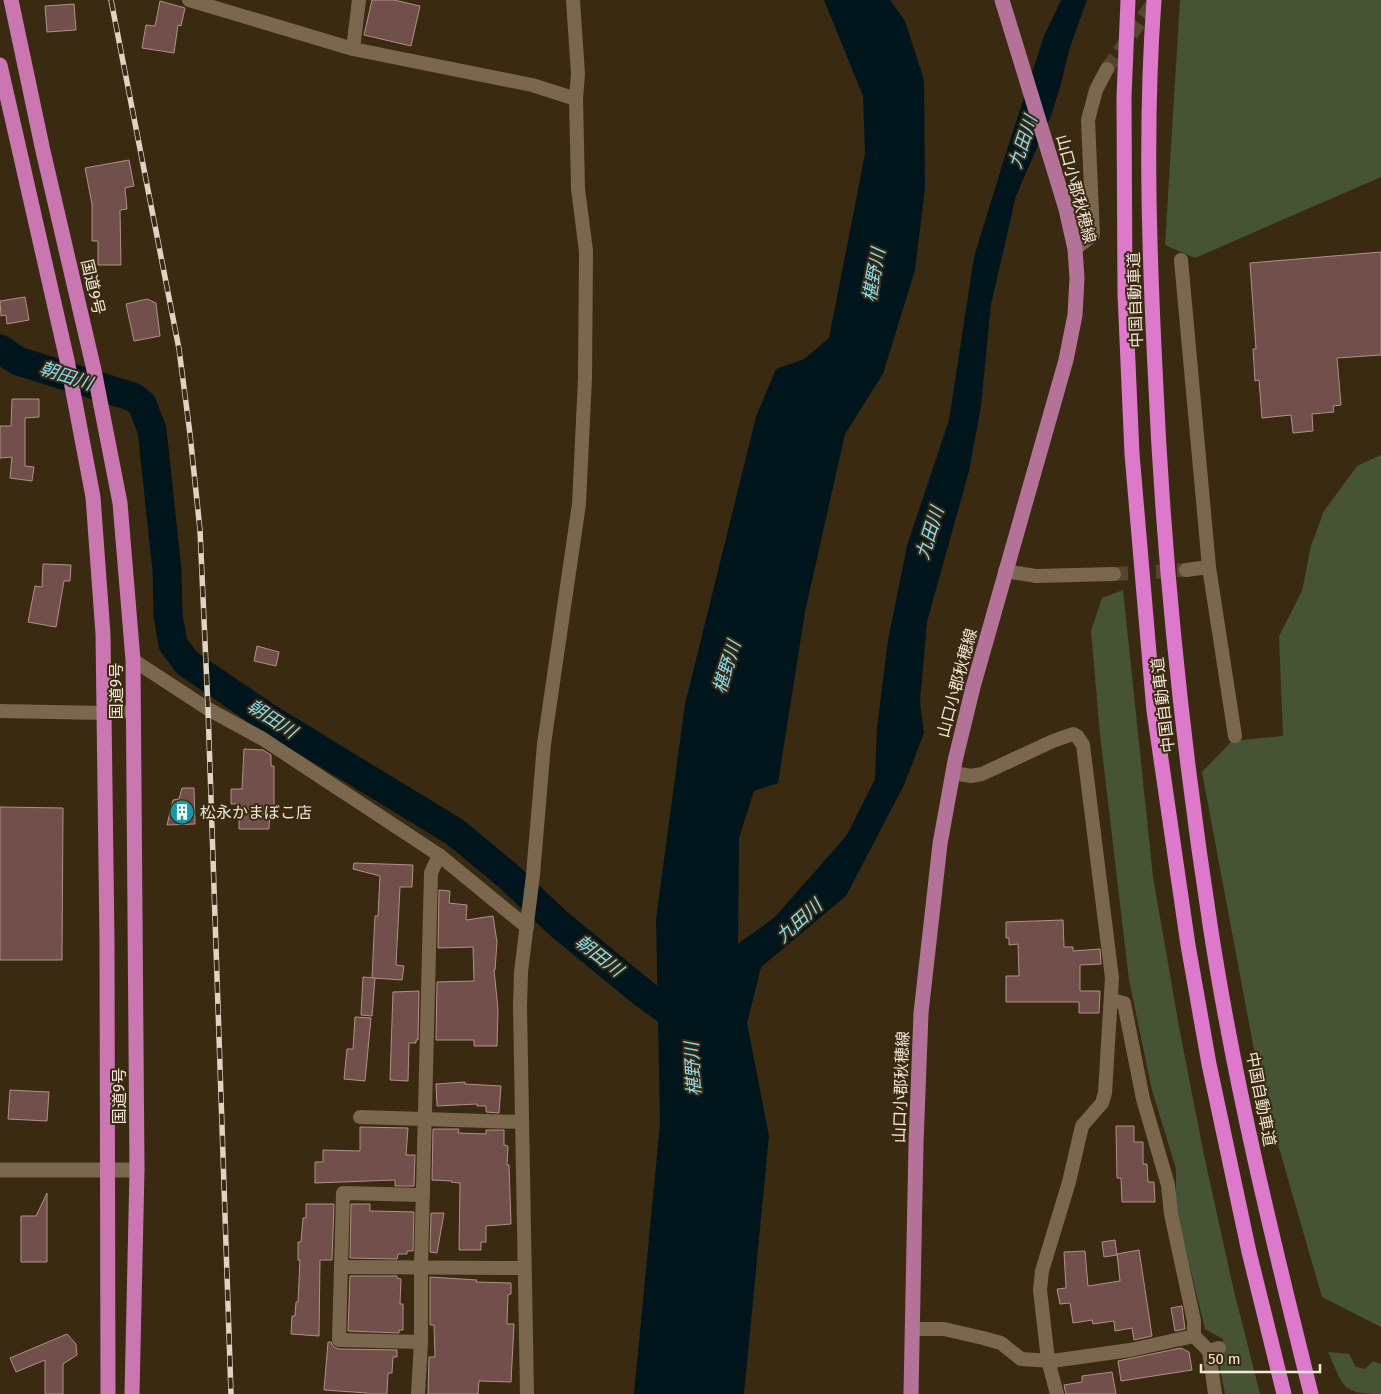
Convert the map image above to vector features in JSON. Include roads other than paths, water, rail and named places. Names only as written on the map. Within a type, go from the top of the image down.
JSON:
[{"type":"highway","name":"国道9号","points":[[11,0],[43,151],[102,404],[120,503],[133,660],[137,1170],[132,1394]]},
{"type":"highway","name":"中国自動車道","points":[[1128,0],[1124,97],[1126,313],[1132,454],[1154,711],[1188,945],[1209,1064],[1228,1160],[1284,1394]]},
{"type":"highway","name":"中国自動車道","points":[[1154,0],[1150,88],[1150,268],[1158,456],[1181,716],[1211,933],[1230,1035],[1277,1258],[1311,1394]]},
{"type":"highway","name":"国道9号","points":[[0,65],[67,360],[93,497],[103,634],[107,951],[108,1394]]},
{"type":"main road","name":"山口小郡秋穂線","points":[[911,1394],[916,1144],[921,1012],[940,844],[953,773],[973,687],[1066,360],[1075,315],[1077,278],[1075,249],[1066,209],[1002,0]]},
{"type":"street","points":[[189,0],[353,49],[532,85],[576,98]]},
{"type":"street","points":[[353,49],[359,0]]},
{"type":"street","points":[[527,1394],[521,972],[533,875],[544,744],[579,504],[585,378],[586,251],[578,189],[576,98],[578,74],[572,0]]},
{"type":"street","points":[[1075,249],[1093,234],[1088,120],[1096,90],[1107,69]]},
{"type":"street","points":[[1181,260],[1209,567],[1235,736]]},
{"type":"street","points":[[1186,570],[1209,567]]},
{"type":"street","points":[[1005,571],[1036,576],[1114,574]]},
{"type":"street","points":[[133,660],[208,709],[271,745],[439,854],[527,921]]},
{"type":"street","points":[[0,711],[104,713],[133,711]]},
{"type":"street","points":[[953,773],[971,776],[982,774],[1072,734],[1077,736],[1083,745],[1112,978],[1105,1092],[1102,1103],[1082,1126],[1069,1182],[1042,1271],[1040,1290],[1048,1360],[1056,1394]]},
{"type":"street","points":[[418,1394],[421,1342],[421,1267],[431,873],[439,854]]},
{"type":"street","points":[[1111,1000],[1124,1003],[1143,1099],[1168,1185],[1171,1214],[1194,1321],[1194,1336]]},
{"type":"street","points":[[360,1117],[522,1122]]},
{"type":"street","points":[[0,1170],[137,1170]]},
{"type":"street","points":[[421,1342],[339,1340],[343,1192],[423,1194]]},
{"type":"street","points":[[341,1266],[524,1268]]},
{"type":"street","points":[[913,1329],[944,1329],[1001,1343],[1021,1359],[1048,1360],[1130,1350],[1194,1336],[1214,1350],[1214,1394]]},
{"type":"water","points":[[824,0],[890,0],[905,21],[924,80],[925,188],[915,270],[883,374],[845,434],[805,612],[778,783],[754,791],[739,838],[738,944],[775,917],[847,835],[875,779],[877,728],[888,640],[907,546],[949,420],[974,257],[1044,36],[1061,0],[1087,0],[1070,47],[1052,113],[1016,196],[991,304],[981,406],[969,471],[927,622],[920,701],[924,733],[904,785],[846,896],[761,967],[747,1023],[769,1136],[744,1394],[634,1394],[660,1124],[656,919],[685,704],[756,417],[776,369],[804,359],[829,338],[865,154],[863,96]]},
{"type":"waterway","name":"朝田川","points":[[0,349],[18,361],[133,397],[142,404],[152,430],[167,570],[168,615],[173,644],[187,663],[268,718],[455,832],[507,875],[559,924],[643,993],[687,1025]]},
{"type":"tunnel","points":[[1107,69],[1155,0]]},
{"type":"tunnel","points":[[1114,574],[1186,570]]},
{"type":"railway","points":[[111,0],[179,349],[200,530],[208,709],[231,1394]]},
{"type":"place","name":"松永かまぼこ店","points":[[182,812]]},
{"type":"water label","name":"九田川","points":[[1023,142]]},
{"type":"water label","name":"椹野川","points":[[874,275]]},
{"type":"water label","name":"九田川","points":[[930,533]]},
{"type":"water label","name":"椹野川","points":[[727,667]]},
{"type":"water label","name":"九田川","points":[[799,921]]},
{"type":"water label","name":"椹野川","points":[[693,1069]]}]
